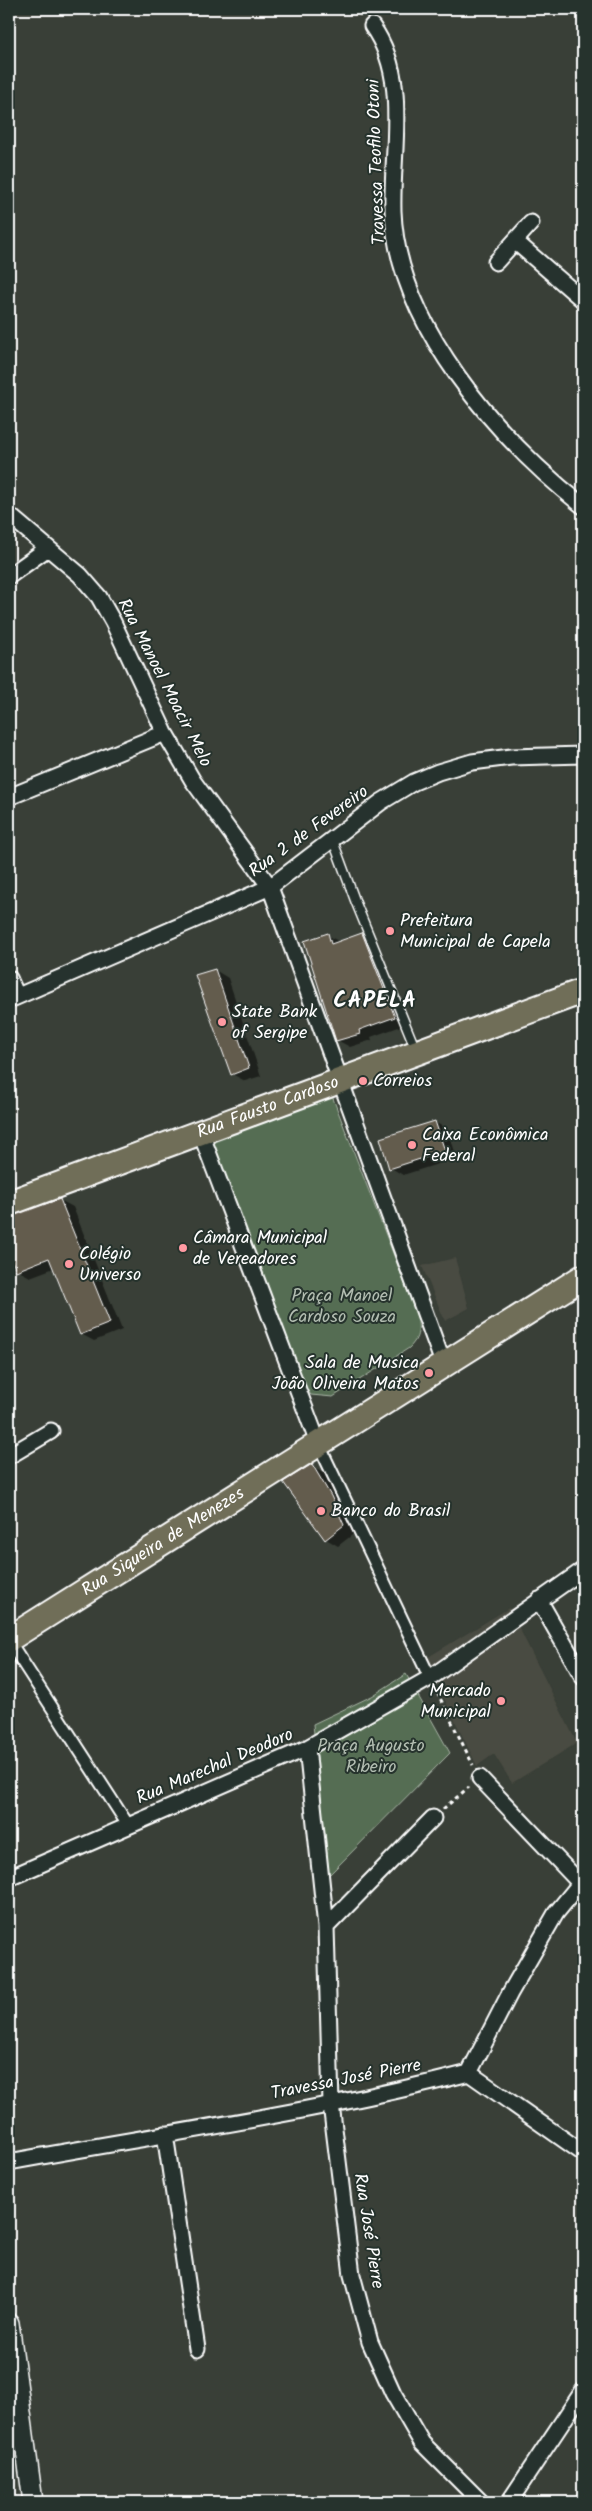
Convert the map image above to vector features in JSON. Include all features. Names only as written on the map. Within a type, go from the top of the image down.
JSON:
[{"type":"main road","name":"Rua Fausto Cardoso","points":[[9,1203],[583,991]]},
{"type":"main road","points":[[318,1443],[583,1277]]},
{"type":"main road","name":"Rua Siqueira de Menezes","points":[[9,1640],[318,1443]]},
{"type":"street","name":"Travessa Teofilo Otoni","points":[[372,26],[387,52],[396,97],[393,212],[398,250],[408,282],[431,334],[449,366],[475,399],[528,456],[583,506]]},
{"type":"street","points":[[496,262],[516,242],[531,223]]},
{"type":"street","points":[[516,242],[583,300]]},
{"type":"street","name":"Rua Manoel Moacir Melo","points":[[9,515],[80,575],[99,597],[113,622],[165,733],[193,781],[270,887],[342,1080]]},
{"type":"street","points":[[9,576],[48,548]]},
{"type":"street","points":[[9,797],[165,733]]},
{"type":"street","name":"Rua 2 de Fevereiro","points":[[13,998],[270,887],[381,802],[414,782],[438,772],[472,762],[511,757],[583,755]]},
{"type":"street","points":[[9,978],[13,998]]},
{"type":"street","points":[[342,1080],[443,1363]]},
{"type":"street","points":[[200,1131],[318,1443],[430,1678]]},
{"type":"street","points":[[9,1456],[51,1431]]},
{"type":"street","name":"Rua Marechal Deodoro","points":[[9,1878],[307,1748],[430,1678],[583,1570]]},
{"type":"street","points":[[539,1600],[583,1677]]},
{"type":"street","points":[[9,1640],[128,1825]]},
{"type":"street","points":[[307,1748],[326,1927]]},
{"type":"street","points":[[480,1778],[581,1881],[556,1913],[510,1993],[469,2073],[583,2153]]},
{"type":"street","points":[[326,1927],[433,1818]]},
{"type":"street","name":"Rua José Pierre","points":[[326,1927],[331,2104],[352,2275],[370,2342],[392,2393],[422,2443],[481,2502]]},
{"type":"street","name":"Travessa José Pierre","points":[[9,2162],[331,2104],[402,2090],[469,2073]]},
{"type":"street","points":[[165,2134],[197,2349]]},
{"type":"street","points":[[9,2323],[33,2502]]},
{"type":"street","points":[[509,2502],[583,2391]]},
{"type":"lane","points":[[332,838],[359,912],[417,1053]]},
{"type":"path","points":[[430,1678],[480,1778],[433,1818]]},
{"type":"shaded area","points":[[455,1258],[469,1308],[445,1321],[422,1266]]},
{"type":"shaded area","name":"Mercado Municipal","points":[[509,1608],[577,1743],[512,1783],[494,1754],[477,1766],[425,1659]]},
{"type":"green space","name":"Praça Manoel Cardoso Souza","points":[[318,1077],[327,1083],[417,1315],[418,1325],[417,1336],[409,1348],[333,1397],[311,1395],[299,1380],[211,1142],[214,1118]]},
{"type":"green space","name":"Praça Augusto Ribeiro","points":[[406,1674],[450,1753],[329,1875],[313,1724],[372,1696]]},
{"type":"building","points":[[328,933],[331,944],[362,933],[395,1017],[359,1030],[360,1034],[336,1041],[304,941]]},
{"type":"building","name":"State Bank of Sergipe","points":[[215,969],[249,1068],[231,1075],[195,975]]},
{"type":"building","name":"Caixa Econômica Federal","points":[[435,1121],[445,1151],[389,1169],[380,1138]]},
{"type":"building","name":"Colégio Universo","points":[[60,1199],[110,1323],[80,1335],[49,1258],[16,1271],[9,1252],[9,1216]]},
{"type":"building","name":"Banco do Brasil","points":[[312,1464],[331,1496],[344,1525],[325,1540],[283,1482]]},
{"type":"place","name":"Prefeitura Municipal de Capela","points":[[390,931]]},
{"type":"place","name":"State Bank of Sergipe","points":[[222,1022]]},
{"type":"place","name":"Correios","points":[[363,1081]]},
{"type":"place","name":"Caixa Econômica Federal","points":[[412,1145]]},
{"type":"place","name":"Câmara Municipal de Vereadores","points":[[183,1248]]},
{"type":"place","name":"Colégio Universo","points":[[69,1264]]},
{"type":"place","name":"Sala de Musica João Oliveira Matos","points":[[429,1373]]},
{"type":"place","name":"Banco do Brasil","points":[[321,1511]]},
{"type":"place","name":"Mercado Municipal","points":[[501,1701]]},
{"type":"district","name":"CAPELA","points":[[375,1001]]}]
